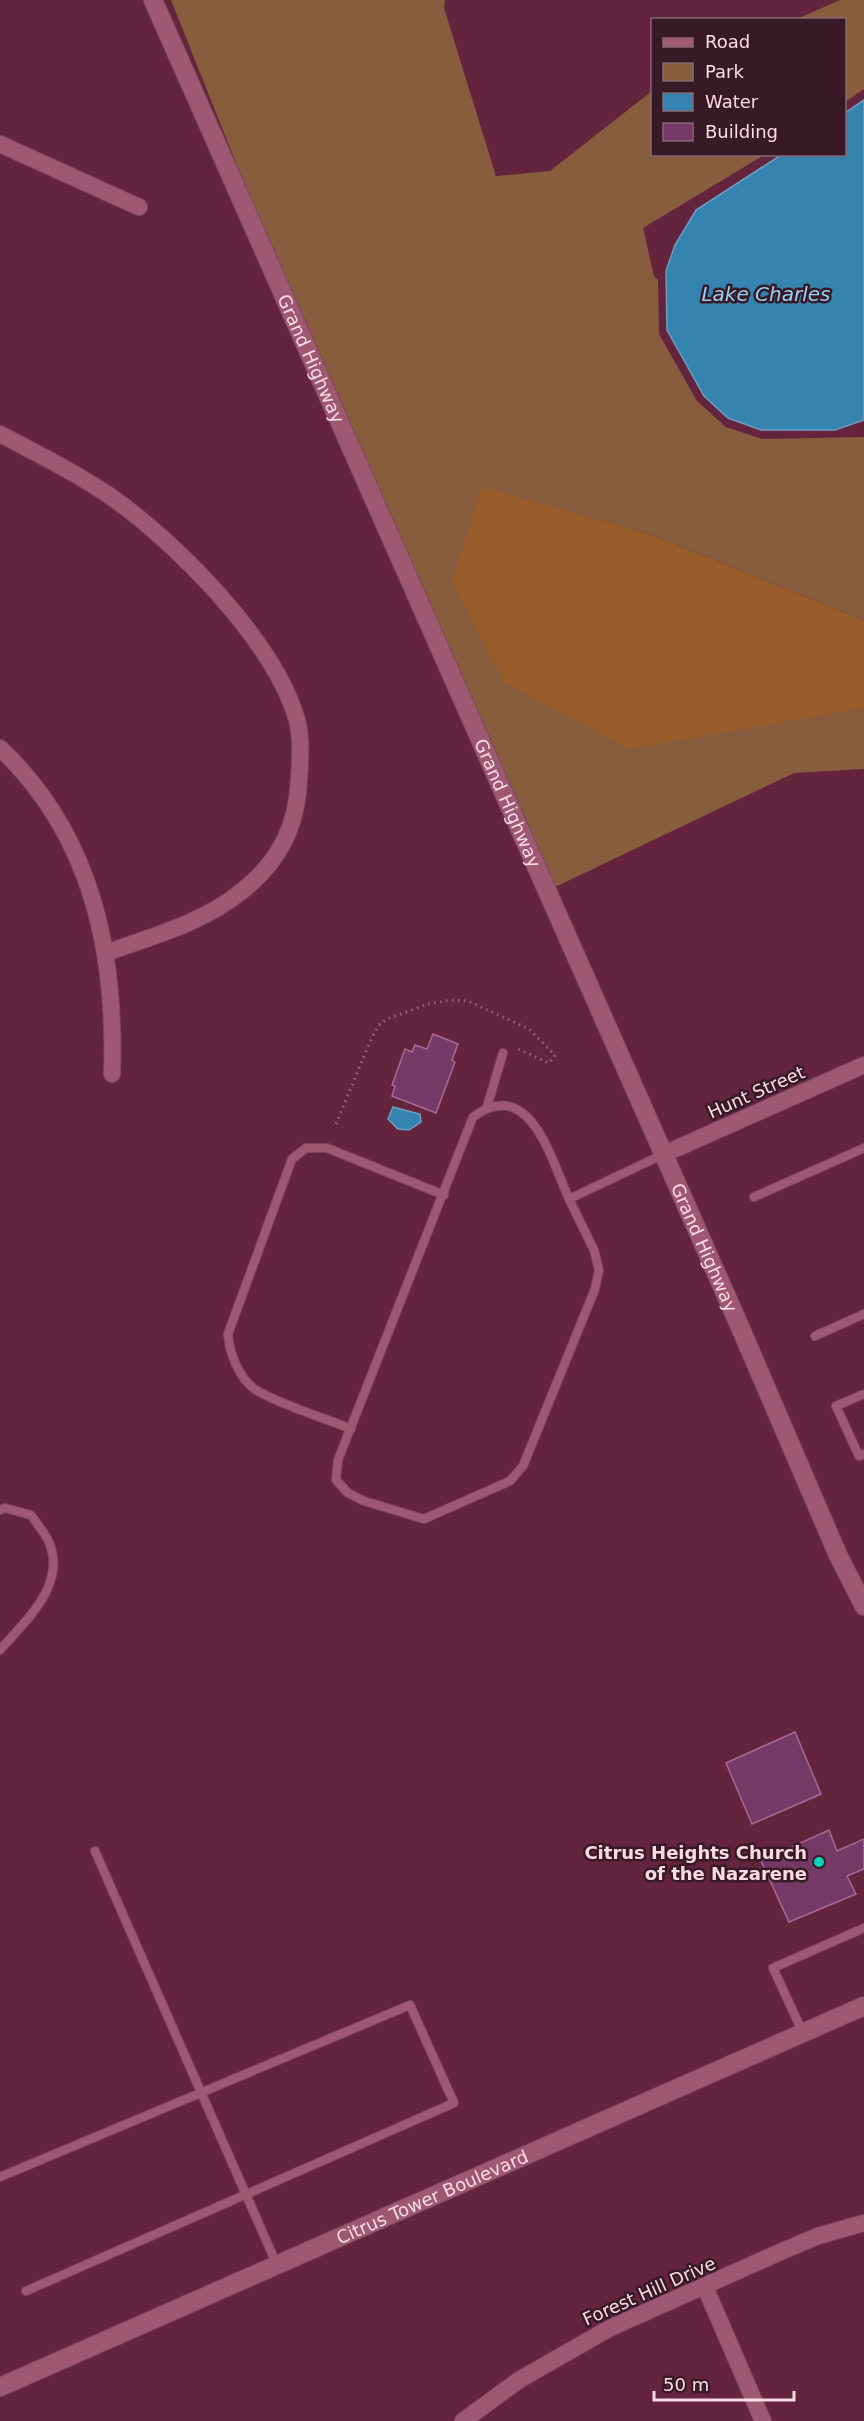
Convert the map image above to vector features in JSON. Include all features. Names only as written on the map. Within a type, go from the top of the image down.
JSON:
[{"type":"street","name":"Grand Highway","points":[[153,0],[664,1154],[838,1555],[864,1606]]},
{"type":"street","points":[[0,144],[139,207]]},
{"type":"street","points":[[0,434],[58,464],[107,494],[148,525],[187,562],[230,609],[257,644],[284,689],[296,719],[301,741],[298,807],[295,821],[283,843],[263,870],[242,891],[216,909],[185,925],[106,953]]},
{"type":"street","points":[[0,748],[18,765],[45,799],[85,874],[99,916],[106,953],[114,1027],[112,1074]]},
{"type":"street","name":"Hunt Street","points":[[664,1154],[864,1065]]},
{"type":"street","name":"Citrus Tower Boulevard","points":[[0,2387],[864,2006]]},
{"type":"street","name":"Forest Hill Drive","points":[[464,2421],[519,2380],[572,2347],[610,2328],[819,2236],[864,2223]]},
{"type":"street","points":[[705,2287],[763,2421]]},
{"type":"lane","points":[[487,1107],[503,1053]]},
{"type":"lane","points":[[504,1103],[522,1110],[535,1124],[594,1250],[599,1270],[594,1289],[528,1455],[516,1475],[510,1482],[433,1517],[414,1518],[364,1501],[348,1493],[336,1480],[338,1460],[473,1117],[487,1107],[504,1103]]},
{"type":"lane","points":[[351,1429],[254,1389],[239,1371],[229,1349],[228,1334],[292,1159],[306,1148],[327,1148],[444,1195]]},
{"type":"lane","points":[[754,1197],[864,1148]]},
{"type":"lane","points":[[569,1199],[664,1154]]},
{"type":"lane","points":[[815,1336],[864,1314]]},
{"type":"lane","points":[[864,1394],[836,1406],[859,1456],[864,1454]]},
{"type":"lane","points":[[0,1510],[5,1508],[31,1515],[48,1540],[54,1573],[40,1604],[0,1650]]},
{"type":"lane","points":[[95,1851],[277,2265]]},
{"type":"lane","points":[[803,2033],[773,1968],[864,1929]]},
{"type":"lane","points":[[0,2177],[410,2005],[453,2103],[26,2291]]},
{"type":"path","points":[[336,1124],[372,1037],[379,1025],[387,1019],[428,1004],[451,1000],[468,1001],[529,1029],[555,1055],[549,1064],[516,1048]]},
{"type":"green space","points":[[171,0],[445,0],[444,8],[496,176],[550,171],[651,92],[651,156],[762,156],[643,228],[654,276],[658,280],[659,334],[697,401],[726,427],[762,439],[864,437],[864,620],[650,534],[482,488],[829,713],[864,708],[864,769],[794,773],[553,888],[252,203]]},
{"type":"green space","points":[[840,0],[864,0],[864,89],[846,101],[846,18],[799,18]]},
{"type":"shaded area","points":[[482,487],[650,534],[864,620],[864,708],[629,749],[505,683],[452,581]]},
{"type":"water","name":"Lake Charles","points":[[864,100],[864,420],[835,430],[761,430],[728,418],[704,396],[667,330],[666,271],[675,245],[696,210],[779,156],[846,156],[846,112]]},
{"type":"water","points":[[393,1107],[420,1114],[421,1122],[409,1130],[398,1129],[388,1119]]},
{"type":"building","points":[[433,1034],[458,1044],[452,1060],[455,1062],[436,1113],[392,1096],[395,1086],[392,1085],[405,1049],[412,1052],[415,1045],[427,1049]]},
{"type":"building","points":[[795,1732],[821,1794],[752,1824],[726,1763]]},
{"type":"building","points":[[829,1830],[837,1851],[864,1839],[864,1869],[847,1876],[856,1894],[789,1922],[761,1861]]},
{"type":"place","name":"Citrus Heights Church of the Nazarene","points":[[819,1862]]}]
